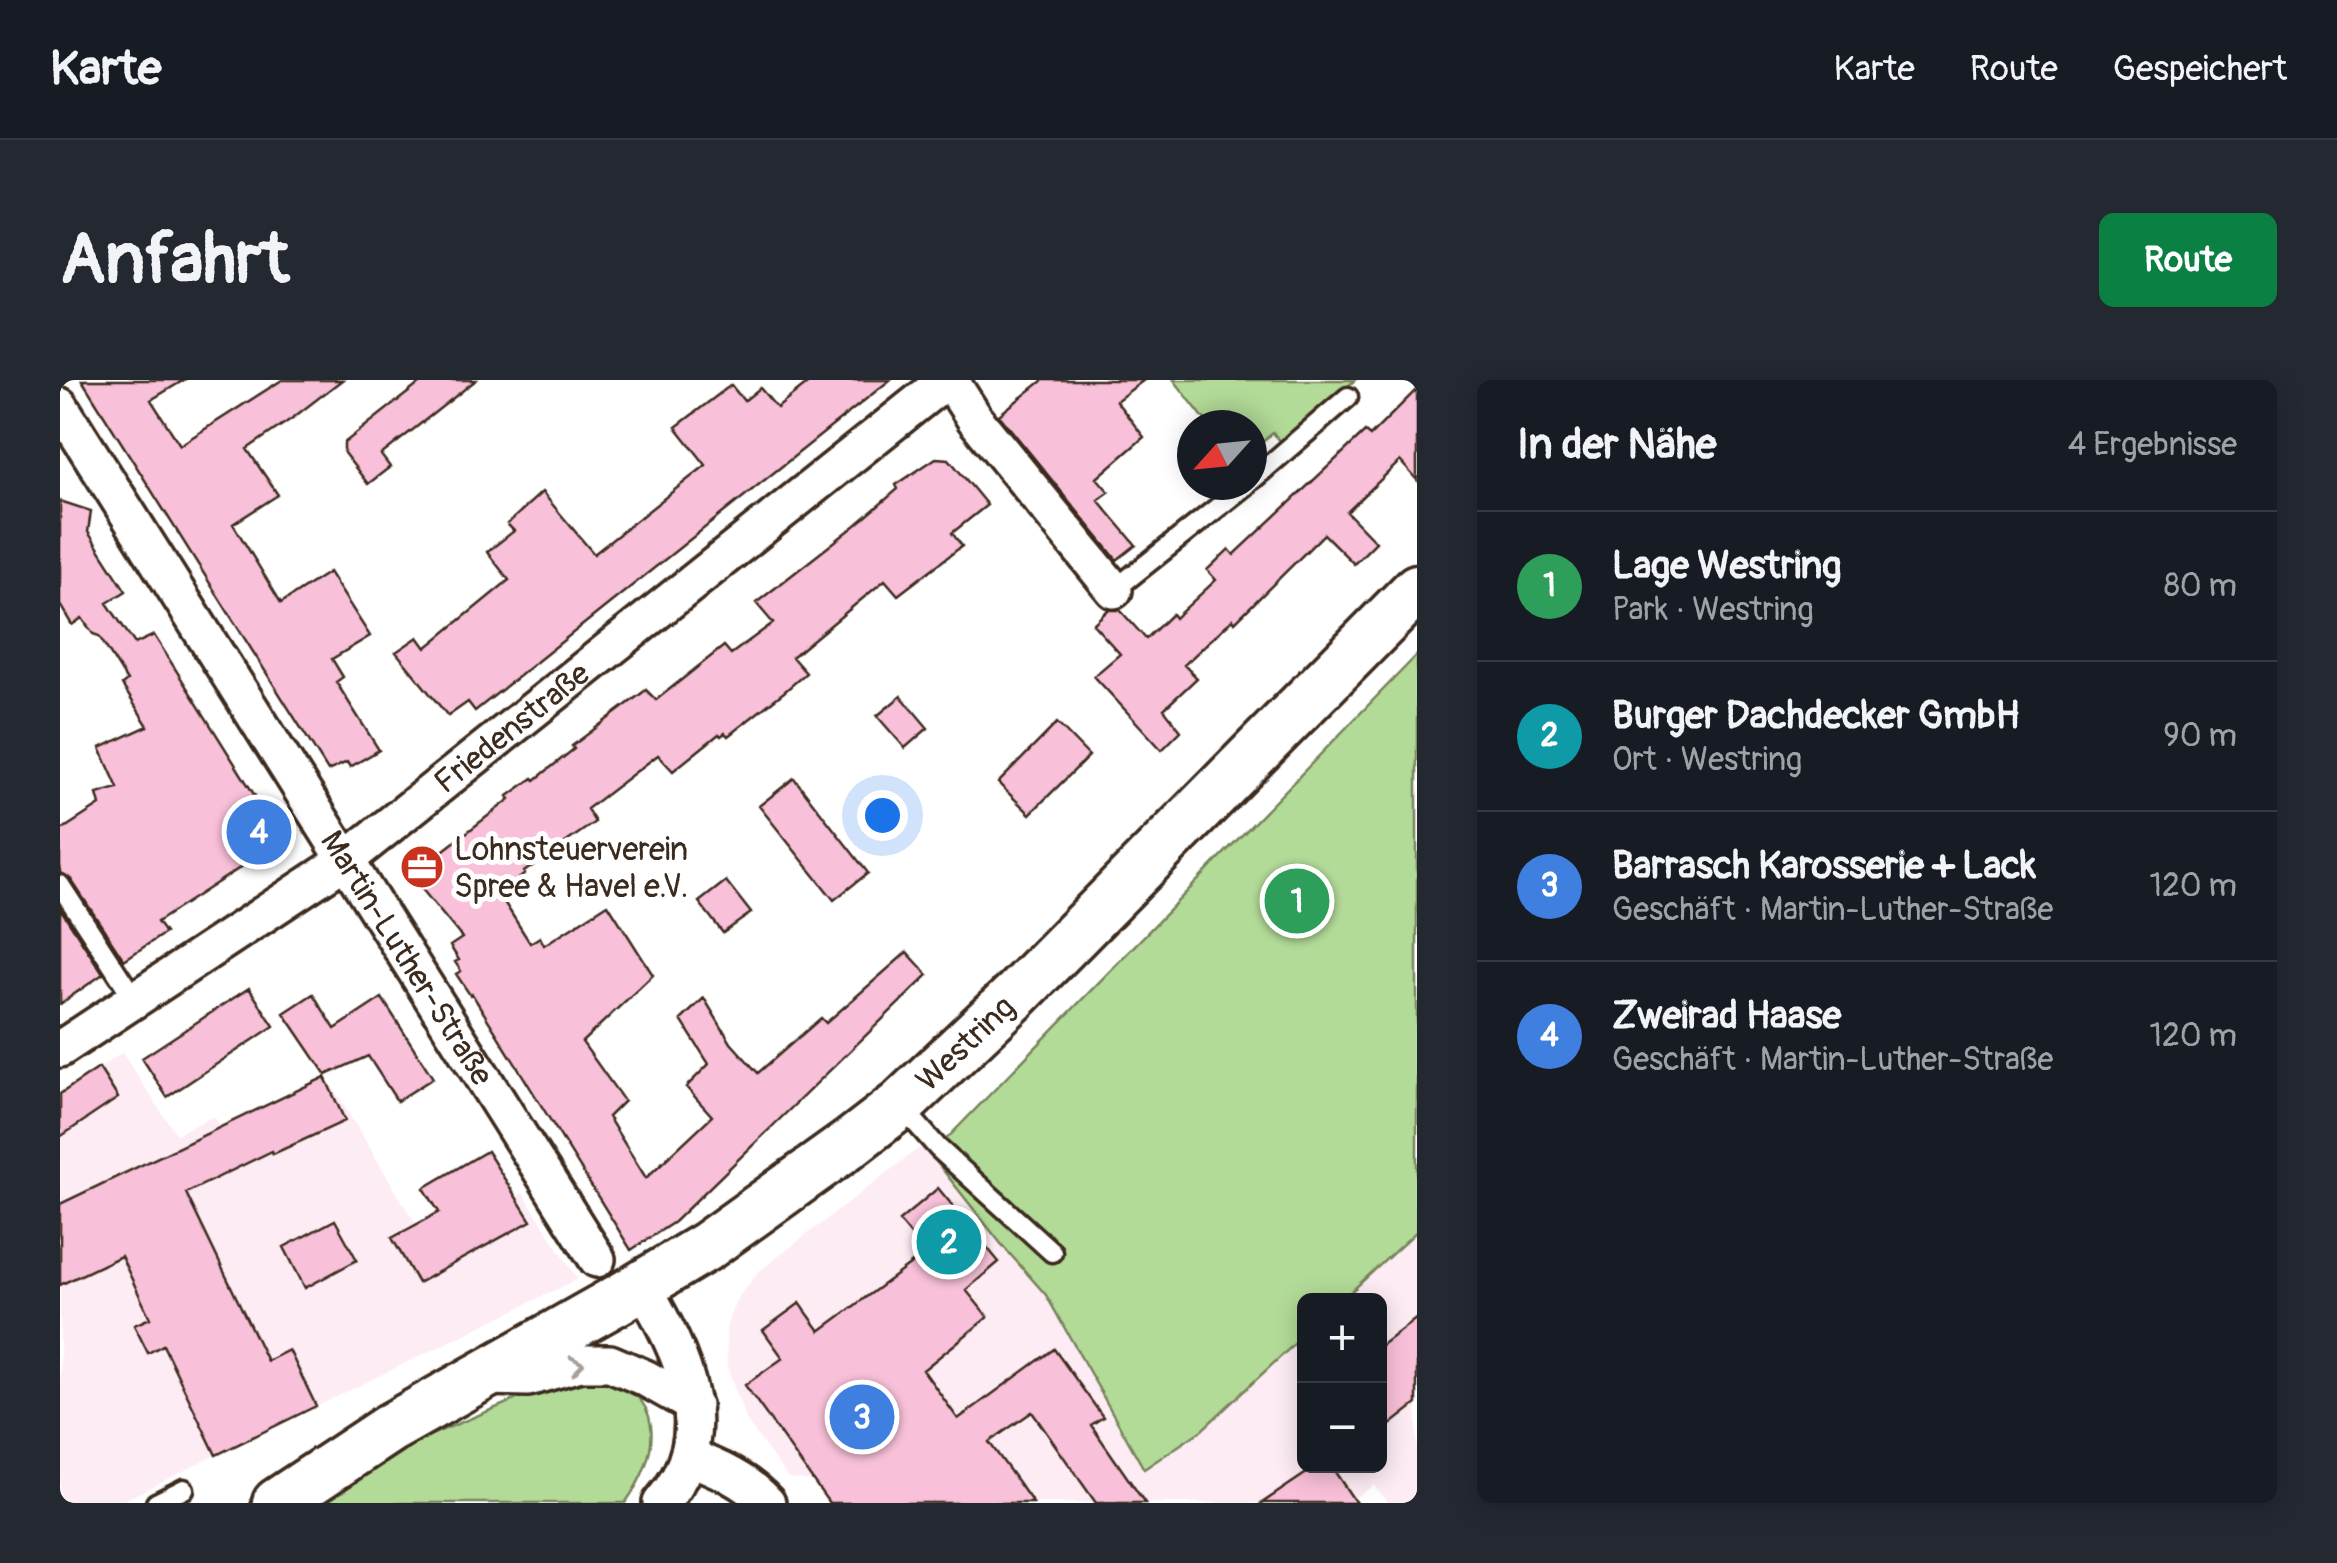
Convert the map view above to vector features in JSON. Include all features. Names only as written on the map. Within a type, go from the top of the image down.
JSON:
[{"type":"main road","name":"Westring","points":[[276,1503],[390,1428],[707,1246],[900,1105],[1015,996],[1417,589]]},
{"type":"street","points":[[948,380],[975,419],[1114,590]]},
{"type":"street","name":"Friedenstraße","points":[[60,1050],[346,860],[948,380]]},
{"type":"street","name":"Martin-Luther-Straße","points":[[60,406],[597,1259]]},
{"type":"street","points":[[642,1285],[680,1360],[693,1405],[688,1457],[678,1482],[661,1503]]},
{"type":"street","points":[[481,1377],[528,1378],[580,1364],[610,1363],[693,1405]]},
{"type":"street","points":[[688,1457],[745,1483],[767,1503]]},
{"type":"lane","points":[[1267,467],[1348,397]]},
{"type":"lane","points":[[1114,590],[1228,500]]},
{"type":"lane","points":[[60,885],[135,1000]]},
{"type":"lane","points":[[900,1105],[938,1148],[1052,1252]]},
{"type":"lane","points":[[156,1503],[184,1489]]},
{"type":"shaded area","points":[[122,1053],[176,1134],[214,1116],[220,1126],[326,1076],[416,1224],[469,1194],[483,1216],[523,1193],[578,1279],[118,1503],[60,1503],[60,1094]]},
{"type":"shaded area","points":[[923,1145],[1046,1295],[1144,1469],[1202,1430],[1297,1342],[1297,1473],[1387,1473],[1387,1293],[1350,1293],[1417,1231],[1417,1500],[1388,1503],[1374,1485],[1347,1503],[827,1503],[812,1481],[788,1478],[748,1423],[727,1366],[726,1330],[730,1315],[758,1272]]},
{"type":"green space","points":[[1174,380],[1355,380],[1283,444],[1273,433],[1267,438],[1267,410],[1197,410]]},
{"type":"green space","points":[[1417,655],[1417,1231],[1350,1293],[1297,1293],[1297,1342],[1202,1430],[1144,1469],[1046,1295],[931,1155]]},
{"type":"green space","points":[[593,1378],[618,1384],[635,1395],[646,1409],[651,1426],[646,1464],[625,1503],[314,1503],[390,1452],[566,1381]]},
{"type":"building","points":[[82,380],[184,380],[151,400],[180,445],[282,380],[342,380],[247,449],[278,495],[233,524],[281,603],[329,572],[370,636],[332,659],[343,677],[336,682],[379,750],[350,767],[347,762],[328,771]]},
{"type":"building","points":[[424,380],[476,380],[381,455],[390,467],[368,484],[344,453],[344,443]]},
{"type":"building","points":[[812,380],[890,380],[475,711],[468,702],[448,716],[396,652],[418,637],[426,648],[509,580],[487,552],[514,531],[507,524],[542,492],[594,554],[706,465],[676,427],[731,385],[744,401],[760,388],[777,408]]},
{"type":"building","points":[[1043,380],[1144,380],[1116,401],[1144,437],[1097,478],[1109,492],[1098,500],[1136,545],[1117,560],[999,415]]},
{"type":"building","points":[[1417,389],[1417,480],[1400,461],[1347,512],[1376,542],[1354,564],[1324,534],[1235,622],[1233,619],[1184,665],[1197,678],[1164,709],[1181,731],[1162,750],[1094,676],[1120,654],[1093,624],[1108,610],[1120,610],[1146,639],[1172,614],[1175,618],[1216,580],[1207,570],[1229,549],[1234,555],[1365,432],[1370,436]]},
{"type":"building","points":[[936,458],[949,459],[987,505],[952,533],[962,546],[898,595],[885,580],[792,657],[806,673],[784,692],[728,736],[719,734],[673,771],[658,755],[587,809],[595,822],[499,894],[530,943],[540,937],[544,945],[608,904],[653,975],[582,1042],[624,1101],[608,1117],[646,1178],[712,1116],[686,1087],[709,1064],[681,1020],[704,998],[731,1043],[758,1073],[821,1018],[826,1023],[907,952],[928,975],[674,1222],[631,1250],[456,974],[461,971],[455,962],[459,960],[450,946],[462,938],[421,888],[433,879],[422,867],[646,690],[656,700],[724,646],[731,654],[773,623],[756,603],[856,525],[898,489],[896,485]]},
{"type":"building","points":[[60,501],[91,511],[88,532],[126,591],[107,603],[135,644],[154,635],[277,831],[275,845],[157,922],[165,933],[124,960],[70,878],[60,873],[60,831],[100,805],[97,794],[118,788],[100,748],[148,726],[122,685],[127,681],[99,636],[82,618],[72,625],[60,605]]},
{"type":"building","points":[[901,696],[928,728],[905,748],[877,716]]},
{"type":"building","points":[[1057,723],[1089,756],[1030,814],[998,783]]},
{"type":"building","points":[[794,778],[868,873],[834,900],[759,806]]},
{"type":"building","points":[[726,881],[751,913],[723,933],[699,902]]},
{"type":"building","points":[[60,908],[103,974],[60,1004]]},
{"type":"building","points":[[249,988],[274,1026],[167,1097],[142,1058]]},
{"type":"building","points":[[313,994],[335,1029],[382,998],[433,1078],[397,1101],[368,1056],[326,1075],[284,1013]]},
{"type":"building","points":[[99,1068],[118,1098],[60,1137],[60,1094]]},
{"type":"building","points":[[325,1077],[345,1121],[186,1193],[267,1361],[289,1350],[316,1406],[216,1455],[163,1345],[148,1353],[134,1325],[150,1318],[121,1256],[60,1285],[60,1204]]},
{"type":"building","points":[[487,1151],[531,1221],[418,1283],[392,1238],[439,1212],[424,1188]]},
{"type":"building","points":[[938,1188],[999,1262],[966,1290],[988,1317],[923,1370],[958,1419],[1054,1349],[1103,1417],[1091,1425],[1145,1503],[1096,1503],[1032,1412],[989,1442],[1033,1503],[829,1503],[745,1385],[783,1358],[763,1330],[800,1303],[820,1331],[926,1253],[899,1221]]},
{"type":"building","points":[[335,1220],[357,1260],[305,1288],[284,1247]]},
{"type":"building","points":[[1417,1318],[1417,1404],[1387,1428],[1387,1383],[1387,1341]]},
{"type":"building","points":[[1307,1473],[1336,1473],[1356,1503],[1262,1503]]},
{"type":"place","name":"Zweirad Haase","points":[[259,832]]},
{"type":"place","name":"Lohnsteuerverein Spree & Havel e.V.","points":[[422,867]]},
{"type":"place","name":"Lage Westring","points":[[1297,901]]},
{"type":"place","name":"Burger Dachdecker GmbH","points":[[949,1242]]},
{"type":"place","name":"Barrasch Karosserie + Lack","points":[[862,1417]]}]
